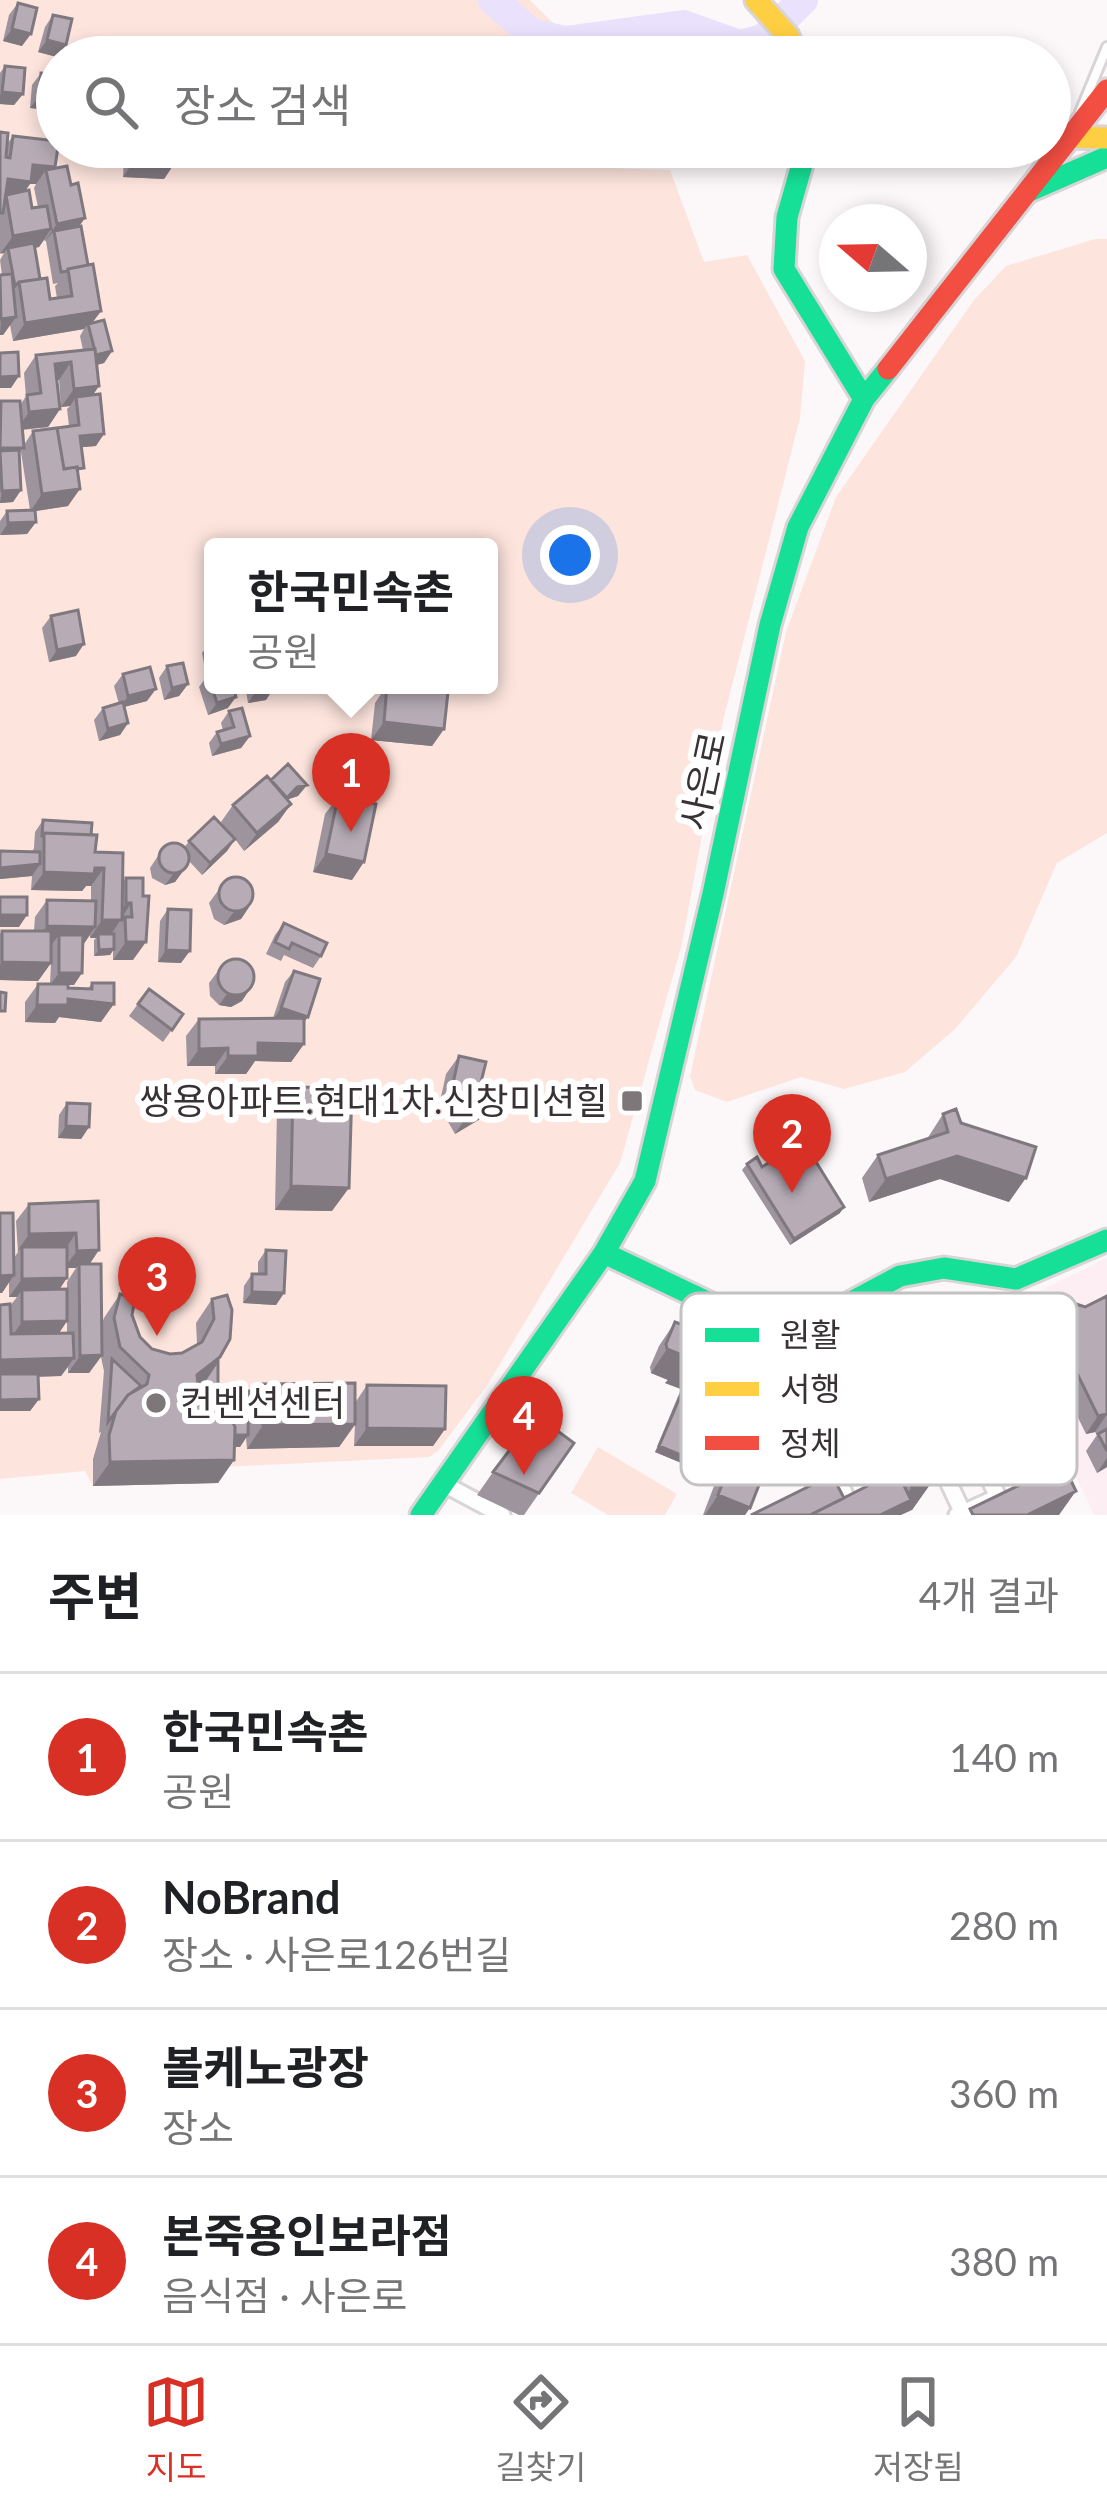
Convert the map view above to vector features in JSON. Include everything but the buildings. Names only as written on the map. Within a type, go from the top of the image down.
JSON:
[{"type":"main road","points":[[755,0],[784,36]]},
{"type":"main road","name":"사은로","points":[[1071,135],[1107,90]]},
{"type":"main road","points":[[1071,137],[1107,138]]},
{"type":"main road","points":[[1028,191],[1107,157]]},
{"type":"main road","points":[[801,168],[787,217],[784,269],[864,399]]},
{"type":"main road","name":"사은로","points":[[421,1515],[604,1253],[645,1180],[713,895],[770,625],[798,527],[864,399],[1045,168]]},
{"type":"main road","points":[[868,1293],[900,1276],[944,1268],[1016,1279],[1107,1240]]},
{"type":"main road","points":[[604,1253],[688,1293]]},
{"type":"street","points":[[442,1483],[502,1515]]},
{"type":"street","points":[[841,1485],[854,1515]]},
{"type":"street","points":[[947,1485],[960,1514],[998,1497],[992,1485]]},
{"type":"lane","points":[[1071,132],[1107,47]]},
{"type":"shaded area","points":[[0,0],[530,0],[566,36],[36,36],[36,168],[670,170],[704,262],[747,255],[805,361],[800,418],[723,721],[682,944],[620,1163],[488,1384],[429,1457],[221,1467],[93,1486],[85,1471],[0,1479]]},
{"type":"shaded area","points":[[1107,239],[1107,833],[1057,863],[1016,957],[955,1029],[905,1072],[844,1089],[801,1077],[727,1102],[695,1090],[690,1076],[786,632],[836,497],[974,300],[1006,266]]},
{"type":"shaded area","points":[[1107,1258],[1107,1515],[1094,1515],[1077,1479],[1077,1293],[1035,1293]]},
{"type":"shaded area","points":[[598,1447],[677,1494],[665,1515],[608,1515],[571,1493]]},
{"type":"waterway","points":[[493,0],[531,33],[544,36]]},
{"type":"waterway","points":[[766,36],[803,0]]},
{"type":"waterway","points":[[602,36],[683,25],[714,36]]},
{"type":"traffic: fast","points":[[1029,191],[1107,157]]},
{"type":"traffic: fast","points":[[801,168],[787,217],[784,269],[864,399]]},
{"type":"traffic: fast","points":[[421,1515],[604,1253],[645,1181],[770,625],[798,527],[864,399],[888,369]]},
{"type":"traffic: fast","points":[[868,1293],[900,1276],[944,1268],[1016,1279],[1107,1240]]},
{"type":"traffic: fast","points":[[604,1253],[688,1293]]},
{"type":"traffic: slow","points":[[756,0],[788,36]]},
{"type":"traffic: slow","points":[[1071,137],[1107,138]]},
{"type":"traffic: jam","points":[[1071,136],[1107,90]]},
{"type":"traffic: jam","points":[[888,369],[1046,168]]},
{"type":"place","name":"한국민속촌","points":[[351,832]]},
{"type":"place","name":"쌍용아파트.현대1차.신창미션힐","points":[[632,1101]]},
{"type":"place","name":"NoBrand","points":[[792,1193]]},
{"type":"place","name":"볼케노광장","points":[[157,1336]]},
{"type":"place","name":"컨벤션센터","points":[[156,1403]]},
{"type":"place","name":"본죽용인보라점","points":[[524,1475]]}]
